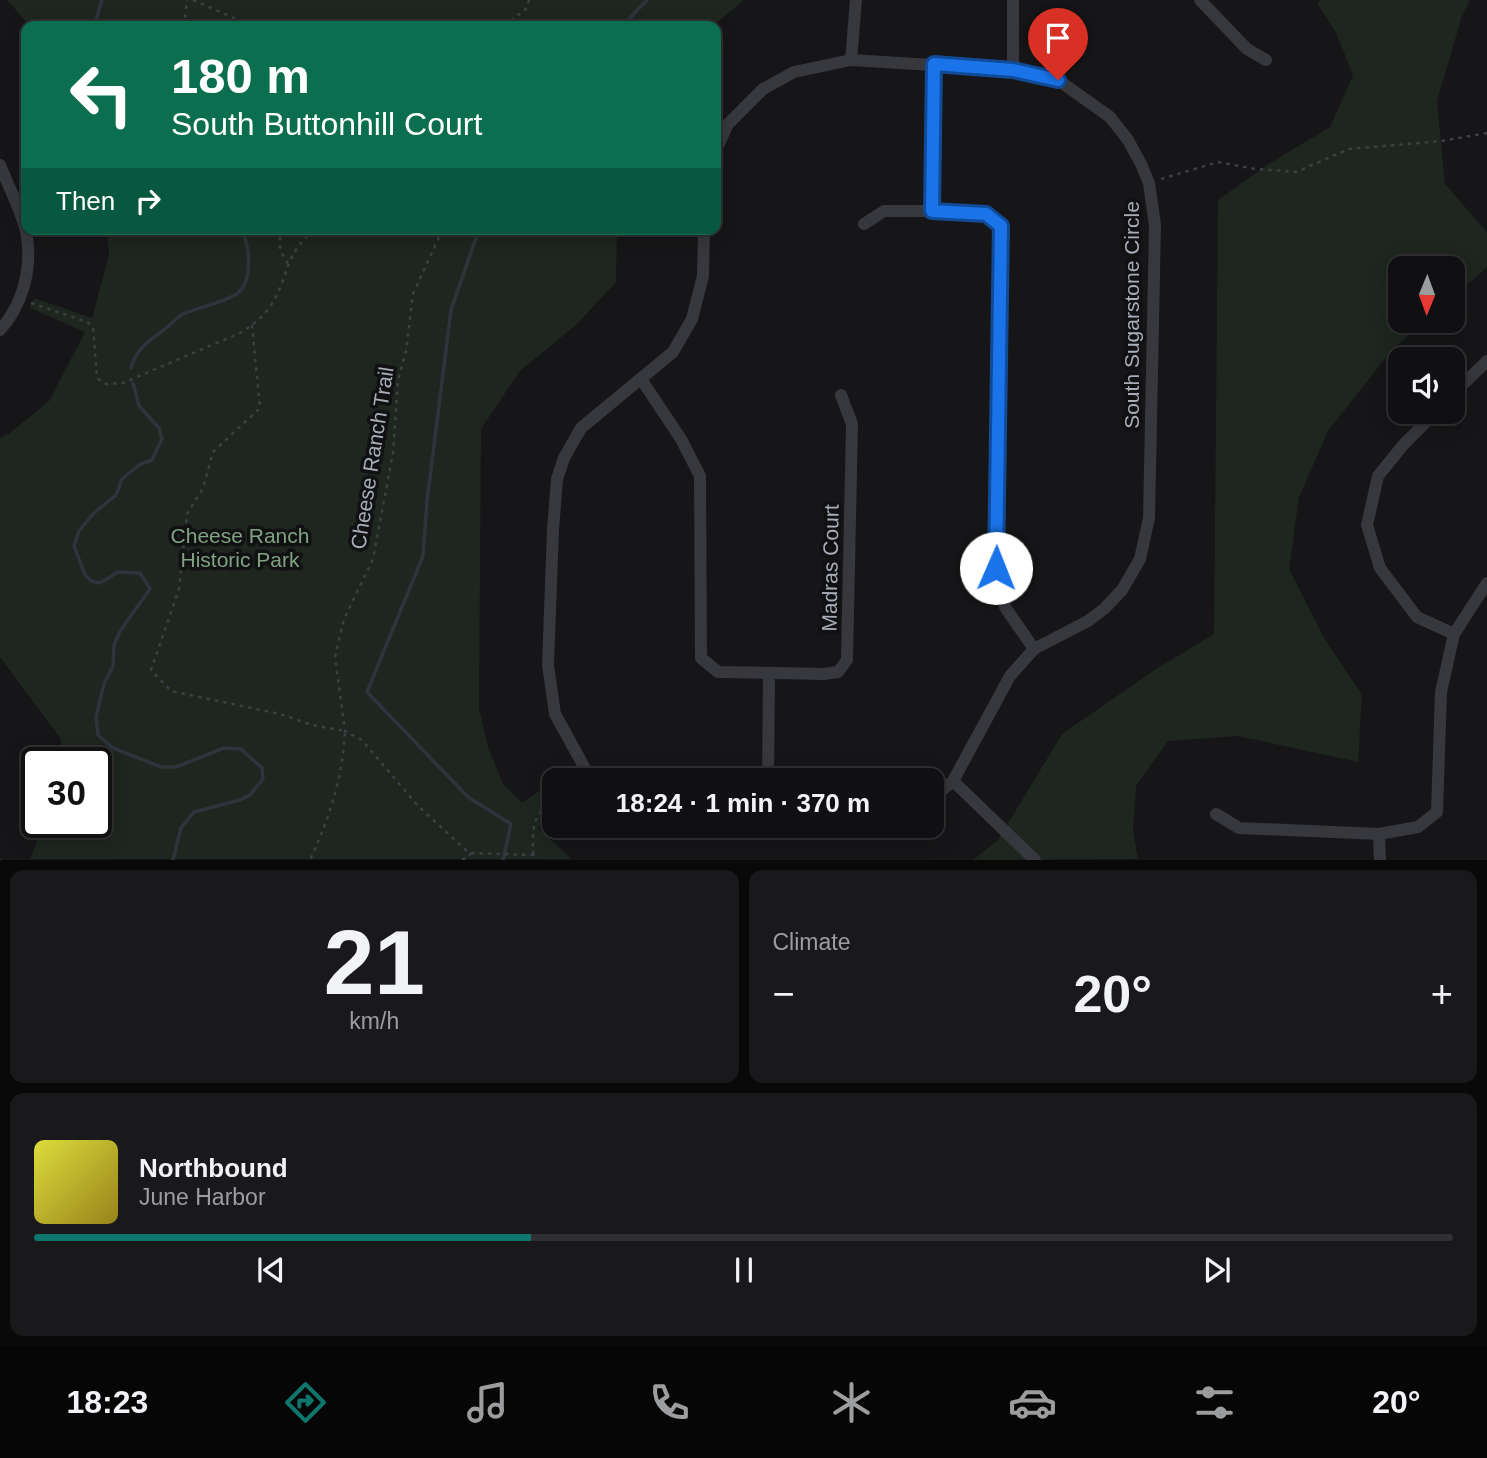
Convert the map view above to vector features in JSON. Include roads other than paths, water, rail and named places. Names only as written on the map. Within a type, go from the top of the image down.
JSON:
[{"type":"street","points":[[851,60],[856,0]]},
{"type":"street","points":[[1013,0],[1013,70]]},
{"type":"street","points":[[1200,0],[1247,49],[1266,60]]},
{"type":"street","name":"South Sugarstone Circle","points":[[721,139],[728,124],[763,89],[794,72],[851,60],[1013,70],[1058,80],[1110,117],[1128,140],[1149,183],[1155,225],[1149,518],[1147,538],[1140,559],[1132,576],[1104,609],[1088,621],[1034,649],[1010,676],[953,781],[944,789]]},
{"type":"street","points":[[932,211],[934,64]]},
{"type":"street","points":[[0,164],[21,219]]},
{"type":"street","points":[[864,224],[884,211],[932,211],[986,214],[1001,226],[996,568],[1005,607],[1034,649]]},
{"type":"street","points":[[0,330],[21,299],[26,273],[27,235]]},
{"type":"street","points":[[585,768],[555,714],[548,665],[557,479],[564,458],[581,428],[673,352],[692,319],[703,276],[704,235]]},
{"type":"street","points":[[1465,383],[1487,361]]},
{"type":"street","points":[[641,379],[681,439],[700,476],[701,658],[719,672],[769,674],[768,768]]},
{"type":"street","name":"Madras Court","points":[[769,674],[838,672],[847,660],[852,424],[841,395]]},
{"type":"street","points":[[1424,424],[1378,476],[1367,525],[1380,568],[1417,617],[1454,634]]},
{"type":"street","points":[[1216,814],[1240,828],[1379,834],[1419,827],[1437,812],[1441,692],[1454,634],[1487,583]]},
{"type":"street","points":[[953,781],[1035,859]]},
{"type":"street","points":[[1379,834],[1380,859]]},
{"type":"waterway","points":[[96,21],[102,0]]},
{"type":"waterway","points":[[627,21],[647,0]]},
{"type":"waterway","points":[[131,368],[136,355],[145,345],[181,316],[229,298],[241,290],[248,274],[247,245],[244,235]]},
{"type":"waterway","points":[[477,235],[451,310],[427,501],[423,556],[367,692],[468,797],[511,824],[503,860]]},
{"type":"waterway","points":[[133,383],[139,406],[159,428],[162,439],[152,460],[139,465],[122,479],[116,495],[93,514],[79,531],[74,546],[85,575],[91,581],[100,583],[118,572],[140,573],[150,589],[120,631],[114,645],[113,666],[104,684],[96,717],[98,735],[113,748],[161,767],[176,767],[224,748],[241,749],[262,768],[263,779],[250,795],[240,800],[194,812],[181,828],[173,860]]},
{"type":"park label","name":"Cheese Ranch Historic Park","points":[[240,547]]}]
